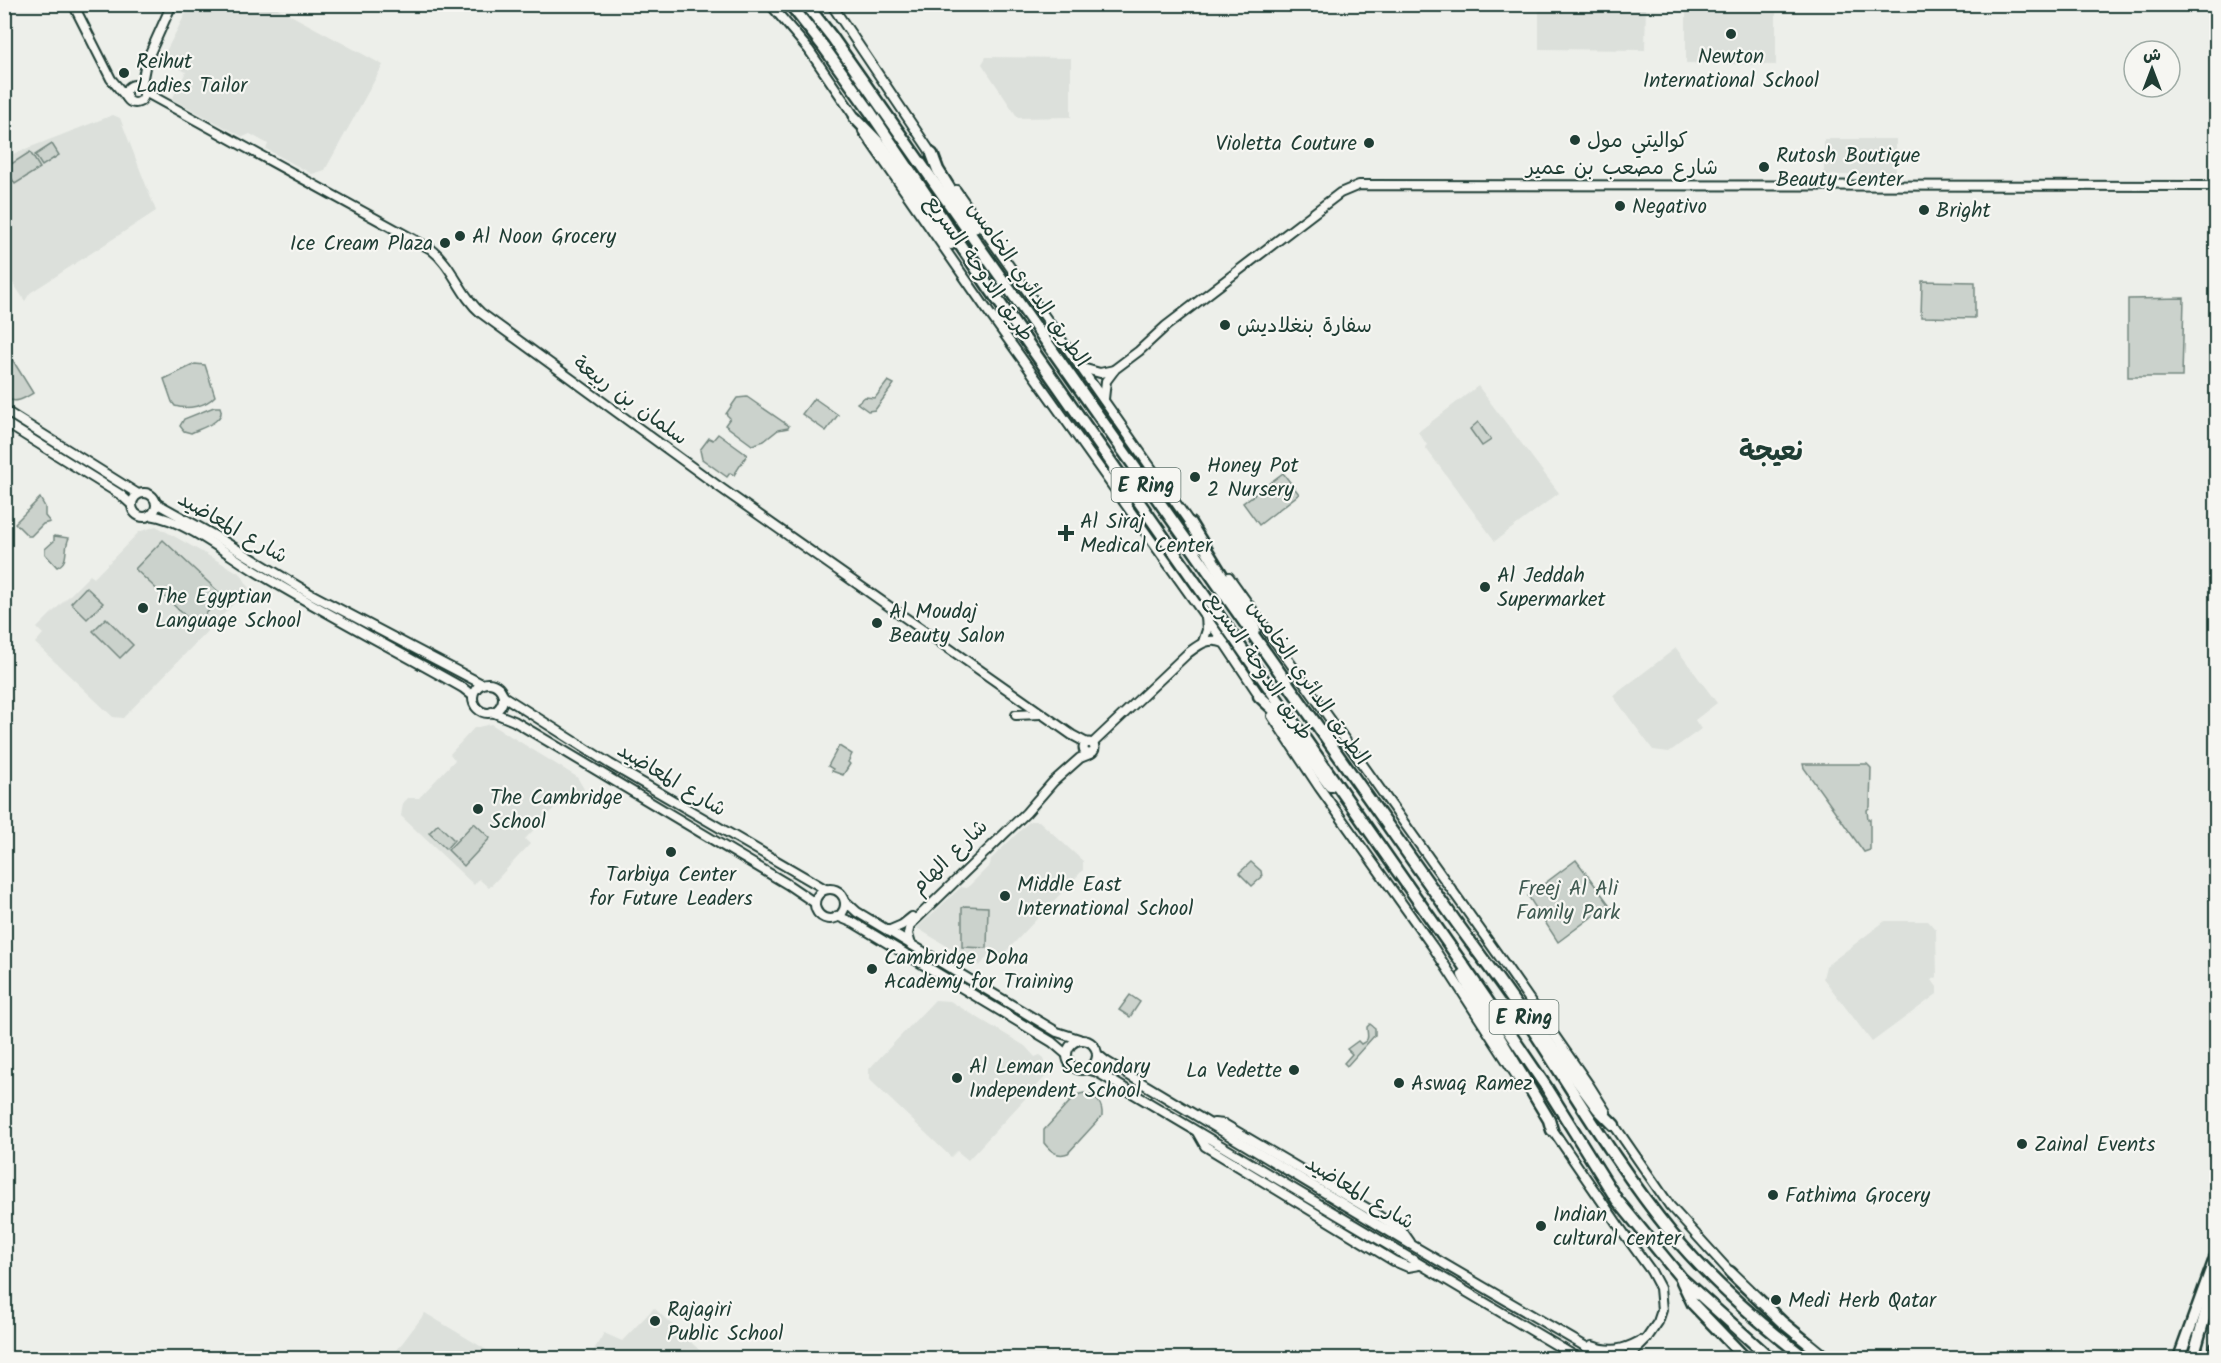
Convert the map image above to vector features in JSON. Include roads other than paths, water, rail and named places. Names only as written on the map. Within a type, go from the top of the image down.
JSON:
[{"type":"highway","name":"الطريق الدائري الخامس","points":[[790,4],[871,113],[990,289],[1461,963],[1546,1088],[1617,1200],[1681,1278],[1770,1359]]},
{"type":"highway","name":"الطريق الدائري الخامس","points":[[806,4],[832,37],[1290,689],[1529,1024],[1618,1161],[1673,1234],[1720,1285],[1804,1359]]},
{"type":"highway","points":[[855,118],[881,145],[975,276],[990,289]]},
{"type":"highway","points":[[932,154],[938,170],[995,262],[1002,281]]},
{"type":"highway","points":[[1108,456],[1126,502]]},
{"type":"highway","points":[[1190,524],[1290,689]]},
{"type":"highway","points":[[1259,696],[1273,709],[1336,795],[1350,803]]},
{"type":"highway","points":[[1461,963],[1469,987],[1550,1120],[1552,1130]]},
{"type":"highway","points":[[1529,1024],[1549,1042],[1598,1109],[1614,1125]]},
{"type":"highway","points":[[2179,1359],[2217,1256]]},
{"type":"highway","points":[[1730,1272],[1782,1322],[1826,1359]]},
{"type":"highway","points":[[2193,1359],[2217,1276]]},
{"type":"highway","points":[[1681,1278],[1693,1304],[1745,1359]]},
{"type":"highway","points":[[2214,1359],[2217,1348]]},
{"type":"main road","points":[[1563,1350],[1570,1359]]},
{"type":"street","points":[[74,4],[113,81],[127,98],[134,102],[141,100],[144,67],[154,40],[172,4]]},
{"type":"street","name":"طريق الدوحة السريع","points":[[770,4],[809,51],[882,161],[1225,644],[1319,787],[1433,947],[1552,1130],[1656,1280],[1662,1297],[1662,1310],[1658,1322],[1647,1338],[1626,1359]]},
{"type":"street","name":"طريق الدوحة السريع","points":[[831,4],[1003,260],[1549,1027],[1670,1206],[1730,1272]]},
{"type":"street","points":[[127,98],[126,93],[144,67]]},
{"type":"street","points":[[110,73],[119,83],[142,89]]},
{"type":"street","name":"سلمان بن ربيعة","points":[[142,89],[162,103],[190,116],[430,249],[442,259],[471,304],[481,313],[718,486],[1078,739],[1087,749]]},
{"type":"street","name":"سلمان بن ربيعة","points":[[141,100],[162,103]]},
{"type":"street","name":"شارع مصعب بن عمير","points":[[1115,369],[1166,326],[1334,197],[1359,185],[2217,186]]},
{"type":"street","name":"شارع مصعب بن عمير","points":[[2191,187],[2217,190]]},
{"type":"street","points":[[1079,365],[1085,370],[1100,373],[1115,369]]},
{"type":"street","points":[[1106,404],[1104,389],[1106,381],[1115,369]]},
{"type":"street","points":[[4,410],[138,494]]},
{"type":"street","points":[[4,422],[114,490],[132,505],[137,515],[142,517],[150,515],[155,510],[156,503],[150,495],[143,493],[134,498],[132,505]]},
{"type":"street","name":"شارع المعاضيد","points":[[156,503],[309,593],[482,684]]},
{"type":"street","name":"شارع المعاضيد","points":[[150,515],[170,521],[211,543],[255,571],[464,688],[473,696]]},
{"type":"street","points":[[1206,617],[1207,630],[1203,642],[1214,640],[1225,644]]},
{"type":"street","name":"شارع الهام","points":[[888,931],[906,922],[1188,653],[1203,642]]},
{"type":"street","points":[[482,684],[495,685],[503,696],[501,706],[492,712],[479,710],[473,696],[482,684]]},
{"type":"street","name":"شارع المعاضيد","points":[[503,696],[610,764],[825,889]]},
{"type":"street","name":"شارع المعاضيد","points":[[492,712],[514,721],[787,884],[814,903]]},
{"type":"street","points":[[1016,715],[1042,714]]},
{"type":"street","name":"شارع الهام","points":[[911,945],[908,934],[910,925],[1026,813],[1033,803]]},
{"type":"street","points":[[825,889],[840,892],[844,901],[844,907],[837,916],[830,919],[823,917],[816,910],[814,903],[818,894],[825,889]]},
{"type":"street","points":[[837,916],[854,923],[1052,1042],[1066,1054],[1071,1066],[1079,1070],[1087,1069],[1095,1063],[1096,1048],[1089,1041],[1057,1032],[857,912],[844,901]]},
{"type":"street","points":[[1066,1054],[1070,1044],[1079,1040]]},
{"type":"street","name":"شارع المعاضيد","points":[[1097,1054],[1605,1359]]},
{"type":"street","name":"شارع المعاضيد","points":[[1087,1069],[1097,1072],[1578,1359]]},
{"type":"street","points":[[1197,1132],[1205,1146],[1398,1263],[1408,1267],[1419,1265]]},
{"type":"street","points":[[1280,1191],[1293,1189]]},
{"type":"street","points":[[1575,1339],[1601,1349],[1614,1351],[1627,1348],[1647,1338]]},
{"type":"place","name":"Newton International School","points":[[1731,34]]},
{"type":"place","name":"Reihut Ladies Tailor","points":[[124,73]]},
{"type":"place","name":"كواليتي مول","points":[[1575,140]]},
{"type":"place","name":"Violetta Couture","points":[[1369,143]]},
{"type":"place","name":"Rutosh Boutique Beauty Center","points":[[1764,167]]},
{"type":"place","name":"Negativo","points":[[1620,206]]},
{"type":"place","name":"Bright","points":[[1924,210]]},
{"type":"place","name":"Al Noon Grocery","points":[[460,236]]},
{"type":"place","name":"Ice Cream Plaza","points":[[445,243]]},
{"type":"place","name":"سفارة بنغلاديش","points":[[1225,325]]},
{"type":"place","name":"Honey Pot 2 Nursery","points":[[1195,477]]},
{"type":"place","name":"Al Siraj Medical Center","points":[[1066,533]]},
{"type":"place","name":"Al Jeddah Supermarket","points":[[1485,587]]},
{"type":"place","name":"The Egyptian Language School","points":[[143,608]]},
{"type":"place","name":"Al Moudaj Beauty Salon","points":[[877,623]]},
{"type":"place","name":"The Cambridge School","points":[[478,809]]},
{"type":"place","name":"Tarbiya Center for Future Leaders","points":[[671,852]]},
{"type":"place","name":"Middle East International School","points":[[1005,896]]},
{"type":"place","name":"Cambridge Doha Academy for Training","points":[[872,969]]},
{"type":"place","name":"La Vedette","points":[[1294,1070]]},
{"type":"place","name":"Al Leman Secondary Independent School","points":[[957,1078]]},
{"type":"place","name":"Aswaq Ramez","points":[[1399,1083]]},
{"type":"place","name":"Zainal Events","points":[[2022,1144]]},
{"type":"place","name":"Fathima Grocery","points":[[1773,1195]]},
{"type":"place","name":"Indian cultural center","points":[[1541,1226]]},
{"type":"place","name":"Medi Herb Qatar","points":[[1776,1300]]},
{"type":"place","name":"Rajagiri Public School","points":[[655,1321]]},
{"type":"district","name":"نعيجة","points":[[1771,451]]},
{"type":"park label","name":"Freej Al Ali Family Park","points":[[1568,900]]}]
